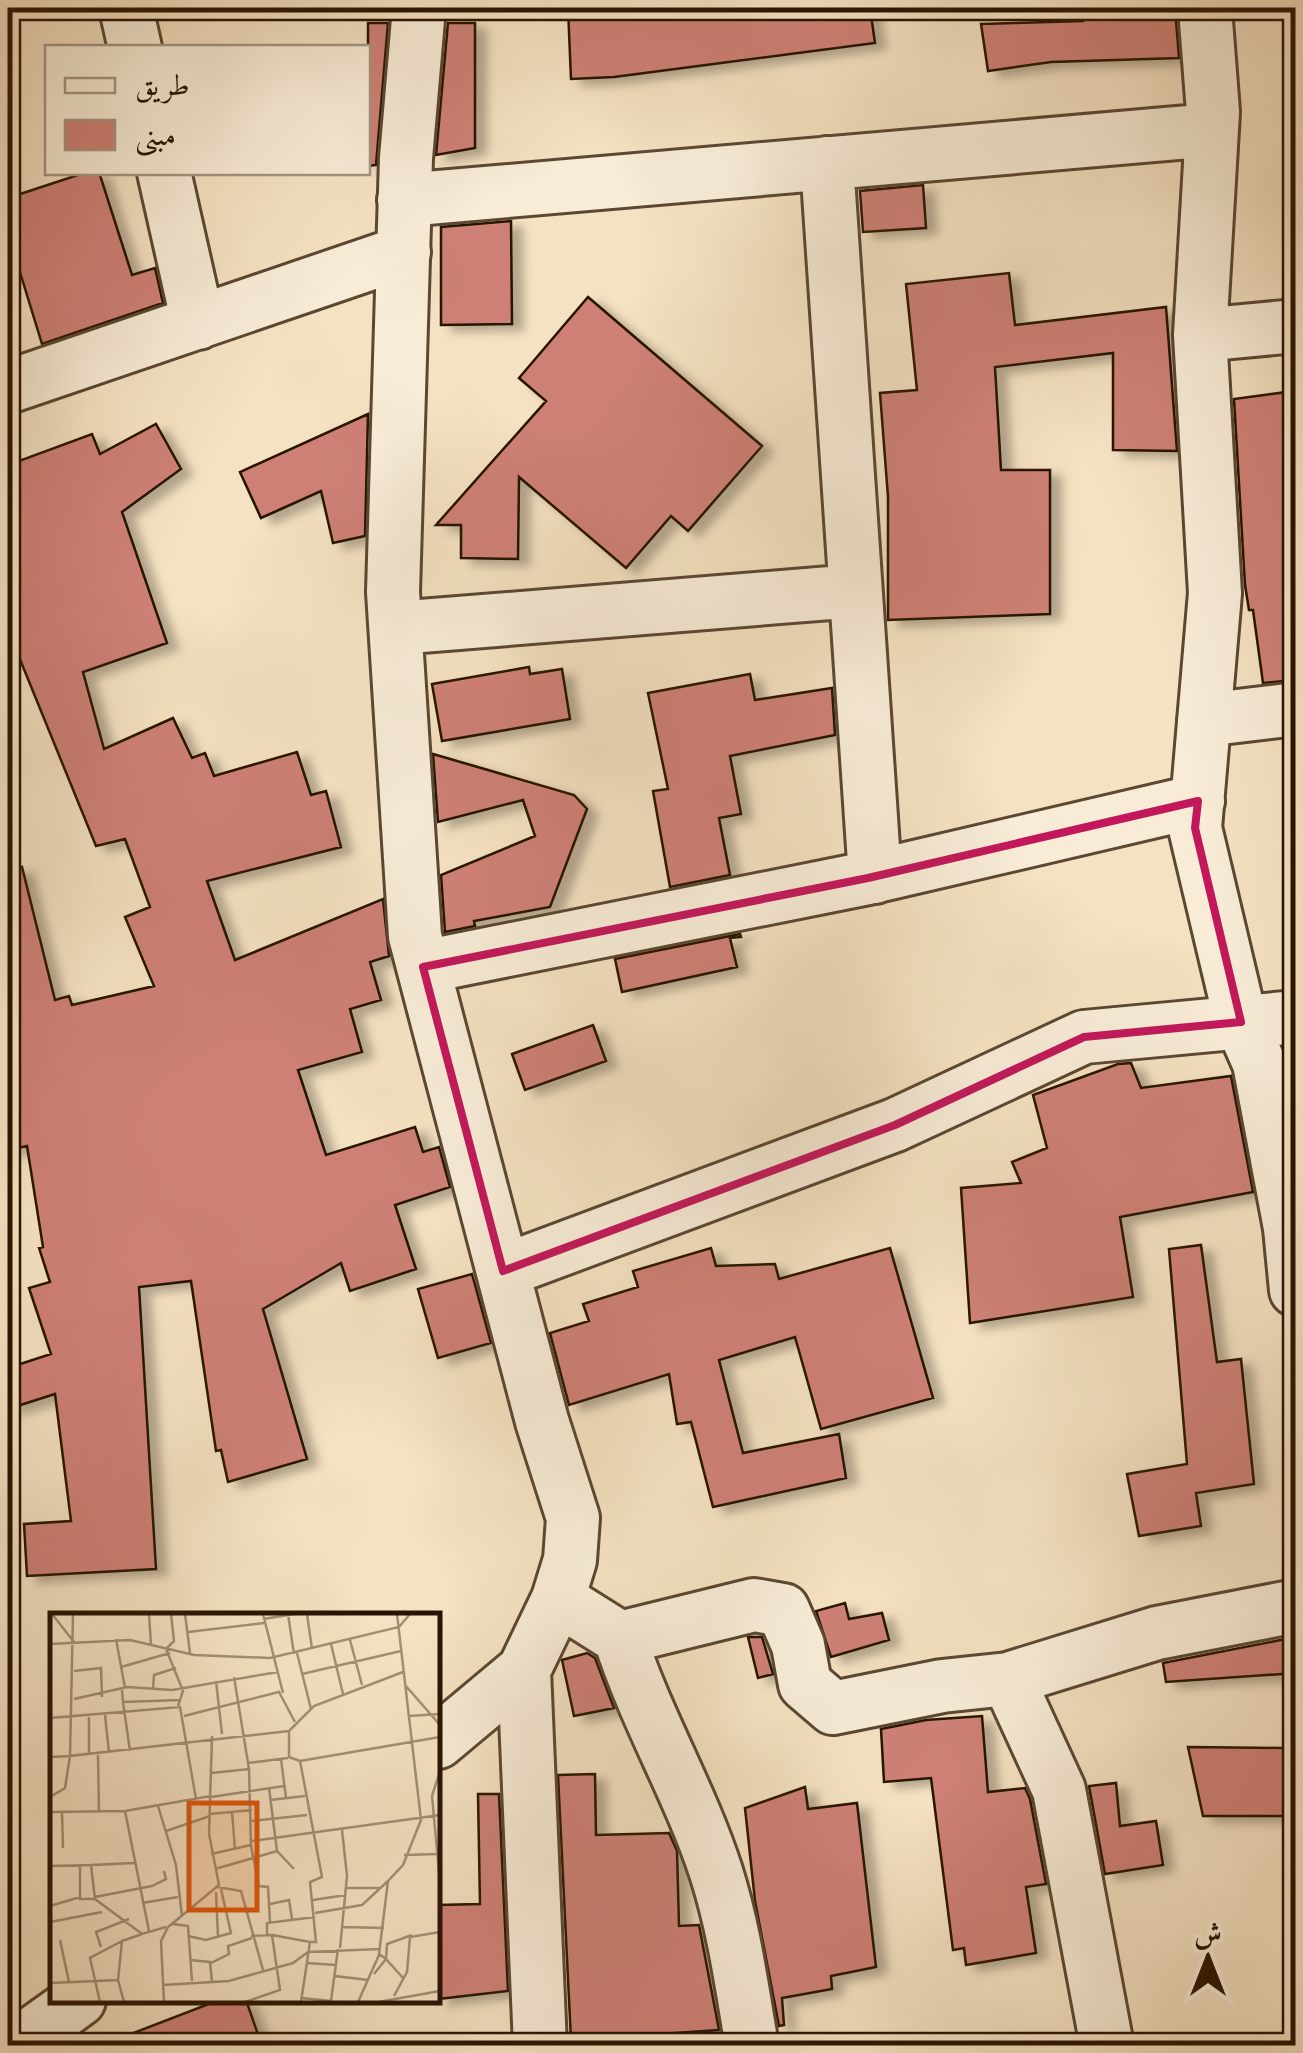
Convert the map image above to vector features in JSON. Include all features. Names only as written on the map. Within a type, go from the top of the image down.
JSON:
[{"type":"street","points":[[126,8],[134,45]]},
{"type":"street","points":[[419,8],[404,200],[393,592],[415,936],[542,1422],[573,1518],[570,1560],[558,1599],[524,1670],[440,1740]]},
{"type":"street","points":[[1205,8],[1212,130],[1200,335],[1215,593],[1196,828],[1241,1022],[1259,1062],[1290,1228],[1296,1290]]},
{"type":"street","points":[[404,200],[1212,130]]},
{"type":"street","points":[[827,163],[875,876]]},
{"type":"street","points":[[165,175],[198,323]]},
{"type":"street","points":[[8,387],[404,252]]},
{"type":"street","points":[[1200,335],[1296,326]]},
{"type":"street","points":[[396,628],[855,590]]},
{"type":"street","points":[[1204,720],[1296,709]]},
{"type":"street","points":[[423,967],[875,876],[1198,800]]},
{"type":"street","points":[[503,1271],[895,1126],[1084,1037],[1296,1016]]},
{"type":"street","points":[[558,1599],[620,1638],[636,1688],[695,1815],[717,1874],[752,2046]]},
{"type":"street","points":[[620,1638],[754,1605],[782,1610],[798,1644],[805,1684],[832,1708],[942,1686],[1008,1678],[1157,1633],[1296,1606]]},
{"type":"street","points":[[524,1670],[540,2046]]},
{"type":"street","points":[[1008,1678],[1059,1790],[1107,2046]]},
{"type":"street","points":[[14,2046],[75,2003]]},
{"type":"highlighted area","points":[[1198,801],[1195,828],[1241,1022],[1084,1037],[895,1125],[503,1271],[423,967],[868,878]]},
{"type":"building","points":[[568,8],[870,8],[875,43],[614,77],[571,79]]},
{"type":"building","points":[[1082,8],[1175,8],[1179,58],[1051,62],[988,71],[981,24],[1083,21]]},
{"type":"building","points":[[368,23],[388,23],[376,165],[370,166],[370,45]]},
{"type":"building","points":[[448,23],[475,23],[475,148],[436,155]]},
{"type":"building","points":[[78,175],[100,175],[132,275],[155,268],[163,303],[42,344],[8,233],[8,198]]},
{"type":"building","points":[[923,185],[926,228],[863,232],[860,191]]},
{"type":"building","points":[[511,221],[512,324],[441,325],[441,227]]},
{"type":"building","points":[[1009,273],[1015,325],[1166,307],[1177,451],[1113,450],[1113,353],[995,367],[1001,470],[1050,470],[1050,614],[888,620],[888,497],[880,393],[917,390],[906,284]]},
{"type":"building","points":[[588,297],[762,446],[688,531],[671,516],[626,568],[519,477],[518,559],[461,558],[461,525],[436,525],[546,401],[519,378]]},
{"type":"building","points":[[1287,392],[1296,460],[1296,680],[1263,683],[1253,610],[1249,610],[1245,585],[1234,399]]},
{"type":"building","points":[[368,414],[365,536],[333,543],[321,491],[261,518],[240,472]]},
{"type":"building","points":[[156,424],[181,469],[122,512],[167,643],[83,672],[104,749],[173,718],[192,758],[205,753],[214,776],[297,752],[311,795],[326,791],[341,847],[207,881],[235,960],[383,899],[389,956],[370,962],[381,1000],[350,1009],[362,1052],[298,1070],[326,1155],[415,1127],[423,1152],[439,1147],[450,1187],[395,1205],[416,1269],[350,1291],[341,1263],[263,1309],[307,1459],[228,1482],[221,1450],[216,1451],[191,1281],[139,1287],[156,1569],[27,1576],[24,1524],[71,1521],[55,1394],[8,1409],[8,1368],[51,1354],[29,1288],[50,1282],[39,1248],[43,1247],[27,1146],[8,1150],[8,869],[22,867],[55,1000],[69,996],[72,1005],[154,986],[125,917],[150,907],[125,839],[96,846],[8,630],[8,465],[92,434],[100,454]]},
{"type":"building","points":[[529,667],[530,674],[562,669],[570,719],[442,741],[432,684]]},
{"type":"building","points":[[750,674],[755,700],[832,688],[835,735],[730,756],[741,814],[719,818],[730,875],[670,887],[653,791],[668,789],[648,693]]},
{"type":"building","points":[[433,754],[574,795],[587,809],[550,907],[474,921],[475,926],[445,932],[441,875],[535,836],[523,800],[438,822]]},
{"type":"building","points":[[740,934],[741,937],[730,938],[737,967],[622,992],[615,959]]},
{"type":"building","points":[[593,1025],[606,1061],[525,1090],[512,1054]]},
{"type":"building","points":[[1131,1063],[1141,1088],[1231,1076],[1253,1192],[1120,1217],[1133,1297],[970,1323],[961,1188],[1021,1183],[1012,1162],[1047,1148],[1033,1095],[1118,1064]]},
{"type":"building","points":[[1201,1245],[1217,1362],[1241,1359],[1254,1484],[1196,1493],[1201,1526],[1139,1536],[1127,1474],[1187,1464],[1169,1249]]},
{"type":"building","points":[[711,1248],[716,1266],[775,1264],[779,1279],[890,1248],[933,1398],[821,1429],[795,1337],[719,1360],[743,1453],[839,1434],[846,1478],[713,1507],[691,1422],[677,1424],[669,1374],[569,1405],[550,1333],[589,1321],[583,1304],[638,1287],[633,1271]]},
{"type":"building","points":[[472,1274],[491,1343],[438,1358],[418,1289]]},
{"type":"building","points":[[845,1603],[849,1619],[882,1613],[889,1640],[831,1657],[816,1611]]},
{"type":"building","points":[[748,1637],[762,1637],[773,1674],[758,1678]]},
{"type":"building","points":[[1296,1637],[1296,1673],[1166,1682],[1163,1663]]},
{"type":"building","points":[[587,1653],[595,1658],[614,1708],[574,1716],[562,1660]]},
{"type":"building","points":[[982,1716],[988,1792],[1025,1788],[1046,1884],[1026,1887],[1036,1953],[966,1965],[964,1948],[953,1950],[931,1778],[884,1782],[881,1729],[926,1720]]},
{"type":"building","points":[[1188,1747],[1287,1748],[1287,1816],[1203,1816]]},
{"type":"building","points":[[595,1774],[596,1835],[669,1833],[677,1851],[679,1926],[699,1925],[719,2030],[571,2040],[558,1775]]},
{"type":"building","points":[[1116,1783],[1120,1826],[1156,1821],[1163,1865],[1105,1874],[1089,1786]]},
{"type":"building","points":[[805,1787],[808,1809],[857,1803],[876,1967],[831,1976],[832,1989],[782,1998],[784,2025],[779,2026],[755,1901],[745,1808]]},
{"type":"building","points":[[478,1794],[499,1794],[508,1991],[440,1999],[440,1905],[480,1904]]},
{"type":"building","points":[[211,2003],[247,2003],[262,2046],[111,2046],[110,2042]]}]
